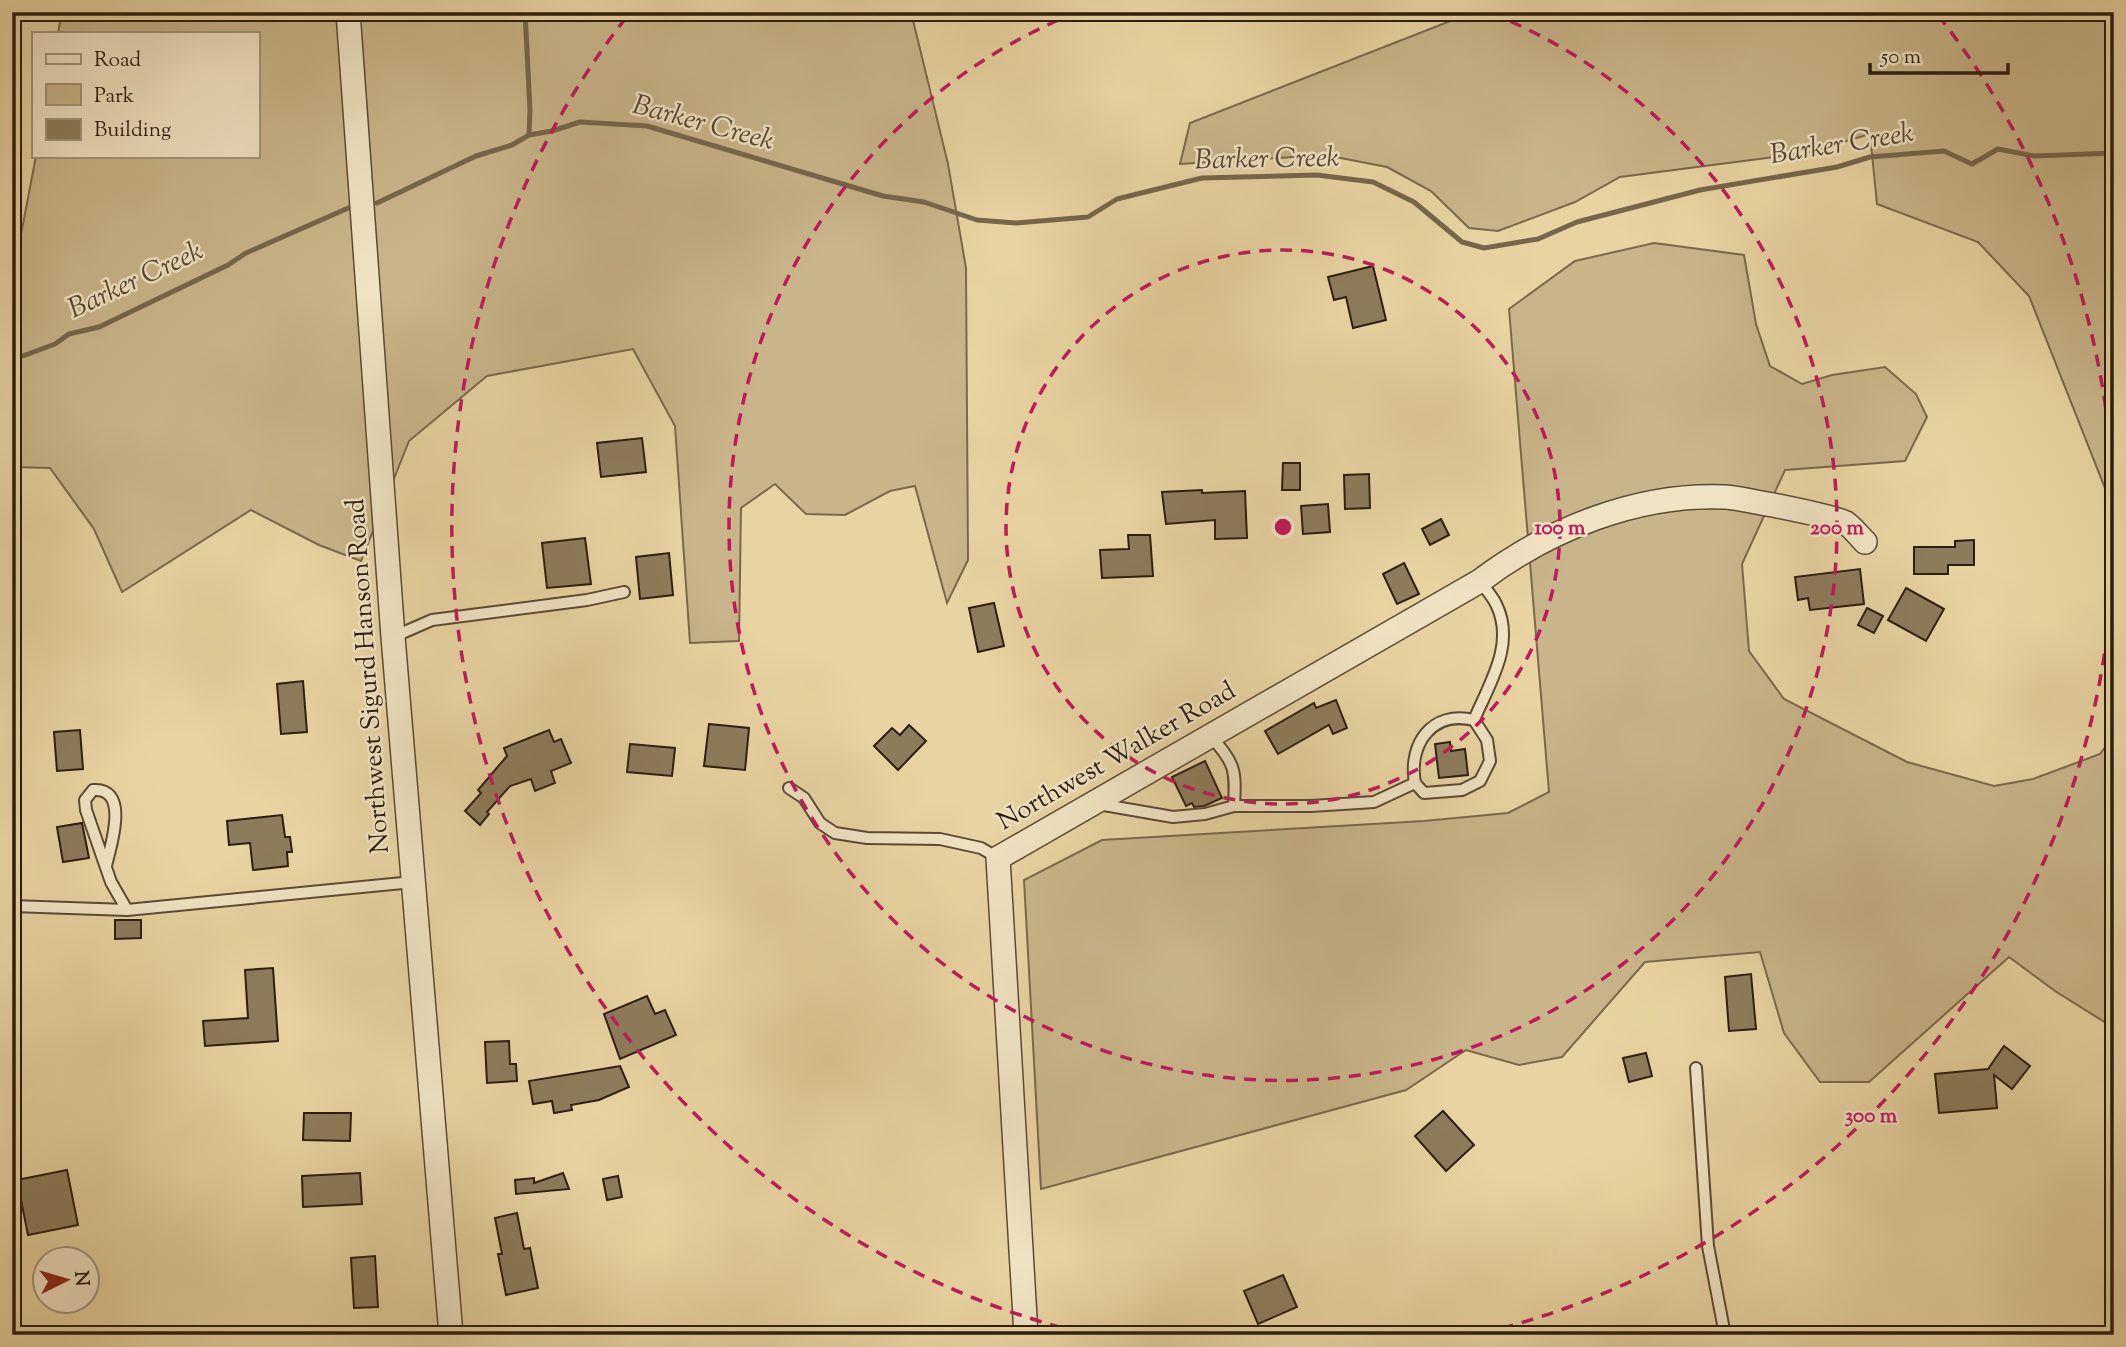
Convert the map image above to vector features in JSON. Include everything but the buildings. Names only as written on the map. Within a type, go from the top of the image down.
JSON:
[{"type":"street","name":"Northwest Sigurd Hanson Road","points":[[348,12],[393,637],[451,1335]]},
{"type":"street","name":"Northwest Walker Road","points":[[1026,1335],[998,858],[1556,535],[1595,518],[1667,500],[1726,497],[1787,508],[1845,523],[1865,542]]},
{"type":"lane","points":[[1474,720],[1497,668],[1504,643],[1502,623],[1488,575]]},
{"type":"lane","points":[[393,637],[432,620],[587,600],[624,592]]},
{"type":"lane","points":[[1446,718],[1474,720],[1487,740],[1490,761],[1480,781],[1462,790],[1424,793],[1415,783],[1412,770],[1423,737],[1433,726],[1446,718]]},
{"type":"lane","points":[[1211,736],[1227,756],[1236,775],[1234,806]]},
{"type":"lane","points":[[1094,803],[1173,817],[1205,814],[1234,806],[1299,807],[1374,802],[1415,783]]},
{"type":"lane","points":[[789,788],[804,799],[820,823],[835,833],[867,838],[940,839],[981,848],[998,858]]},
{"type":"lane","points":[[106,866],[116,814],[114,803],[107,793],[99,789],[93,790],[85,800],[86,810],[106,866],[119,898],[127,910]]},
{"type":"lane","points":[[12,906],[127,910],[414,882]]},
{"type":"lane","points":[[1696,1068],[1708,1246],[1725,1335]]},
{"type":"green space","points":[[62,12],[911,12],[948,164],[966,268],[968,560],[947,603],[915,486],[890,491],[845,515],[806,514],[775,484],[741,508],[739,641],[690,643],[675,426],[633,349],[487,376],[409,441],[361,561],[319,545],[251,510],[122,592],[94,529],[50,468],[12,467],[12,269],[15,266],[36,158],[259,158],[259,32],[58,32]]},
{"type":"green space","points":[[1455,12],[2114,12],[2114,511],[2029,296],[1978,242],[1877,204],[1870,134],[1806,153],[1620,177],[1575,202],[1498,231],[1469,228],[1431,191],[1387,167],[1325,155],[1180,164],[1190,123],[1453,20]]},
{"type":"green space","points":[[1654,243],[1744,255],[1756,324],[1770,366],[1802,384],[1832,375],[1885,367],[1916,394],[1927,417],[1905,461],[1785,470],[1742,564],[1749,651],[1784,699],[1907,762],[1994,786],[2033,779],[2100,754],[2114,735],[2114,1028],[2055,991],[2009,957],[1869,1082],[1820,1082],[1784,1033],[1760,952],[1645,962],[1562,1057],[1519,1065],[1466,1050],[1406,1090],[1041,1189],[1024,880],[1102,840],[1424,821],[1508,813],[1549,792],[1509,309],[1575,261]]},
{"type":"waterway","points":[[525,12],[529,135]]},
{"type":"waterway","name":"Barker Creek","points":[[377,203],[476,156],[512,145],[529,135],[580,122],[647,126],[883,196],[924,202],[977,220],[1016,223],[1088,217],[1117,199],[1202,178],[1317,175],[1373,182],[1414,202],[1462,242],[1484,248],[1538,239],[1577,222],[1700,190],[1837,167],[1870,157],[1944,151],[1972,164],[1998,149],[2034,156],[2114,153]]},
{"type":"waterway","name":"Barker Creek","points":[[12,360],[55,344],[69,334],[99,327],[228,265],[246,253],[353,206]]}]
